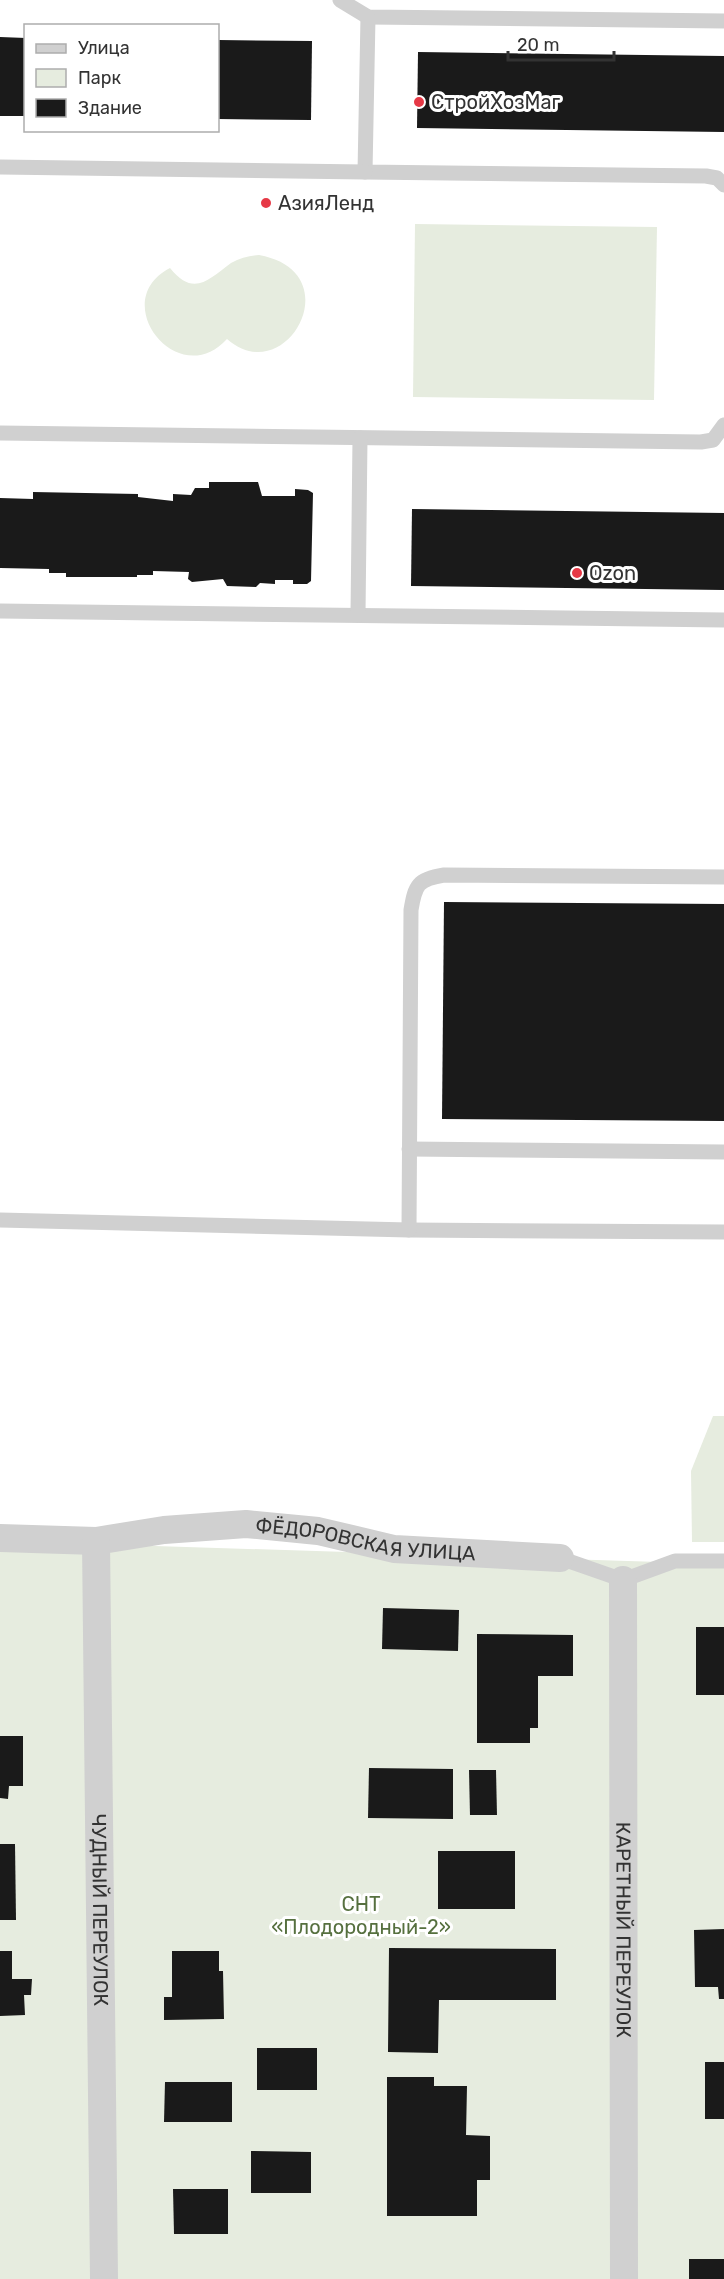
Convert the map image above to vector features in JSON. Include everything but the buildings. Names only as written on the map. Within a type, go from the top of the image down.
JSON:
[{"type":"street","name":"ФЁДОРОВСКАЯ УЛИЦА","points":[[0,1538],[96,1541],[164,1530],[246,1524],[318,1531],[394,1549],[560,1558]]},
{"type":"street","name":"ЧУДНЫЙ ПЕРЕУЛОК","points":[[96,1541],[104,2279]]},
{"type":"street","name":"КАРЕТНЫЙ ПЕРЕУЛОК","points":[[622,1580],[624,2279]]},
{"type":"lane","points":[[340,0],[368,17],[724,21]]},
{"type":"lane","points":[[365,172],[368,17]]},
{"type":"lane","points":[[0,167],[706,176],[717,178],[724,184]]},
{"type":"lane","points":[[0,433],[701,442],[713,440],[724,425]]},
{"type":"lane","points":[[358,615],[360,438]]},
{"type":"lane","points":[[0,610],[724,620]]},
{"type":"lane","points":[[409,1230],[411,910],[414,890],[426,878],[444,875],[724,877]]},
{"type":"lane","points":[[409,1149],[724,1152]]},
{"type":"lane","points":[[0,1220],[409,1230],[724,1232]]},
{"type":"lane","name":"ФЁДОРОВСКАЯ УЛИЦА","points":[[560,1558],[622,1580]]},
{"type":"lane","points":[[622,1580],[675,1561],[724,1561]]},
{"type":"green space","points":[[415,224],[657,227],[654,400],[413,397]]},
{"type":"green space","points":[[259,255],[287,266],[302,283],[305,303],[300,323],[288,340],[270,350],[249,351],[227,339],[208,353],[188,355],[171,349],[156,336],[147,319],[145,301],[152,283],[170,268],[187,282],[201,283],[234,261]]},
{"type":"green space","points":[[713,1416],[724,1416],[724,1542],[692,1542],[691,1471]]},
{"type":"green space","name":"СНТ «Плодородный-2»","points":[[0,1541],[724,1564],[724,2279],[0,2279]]},
{"type":"place","name":"СтройХозМаг","points":[[419,102]]},
{"type":"place","name":"АзияЛенд","points":[[266,203]]},
{"type":"place","name":"Ozon","points":[[577,573]]}]
